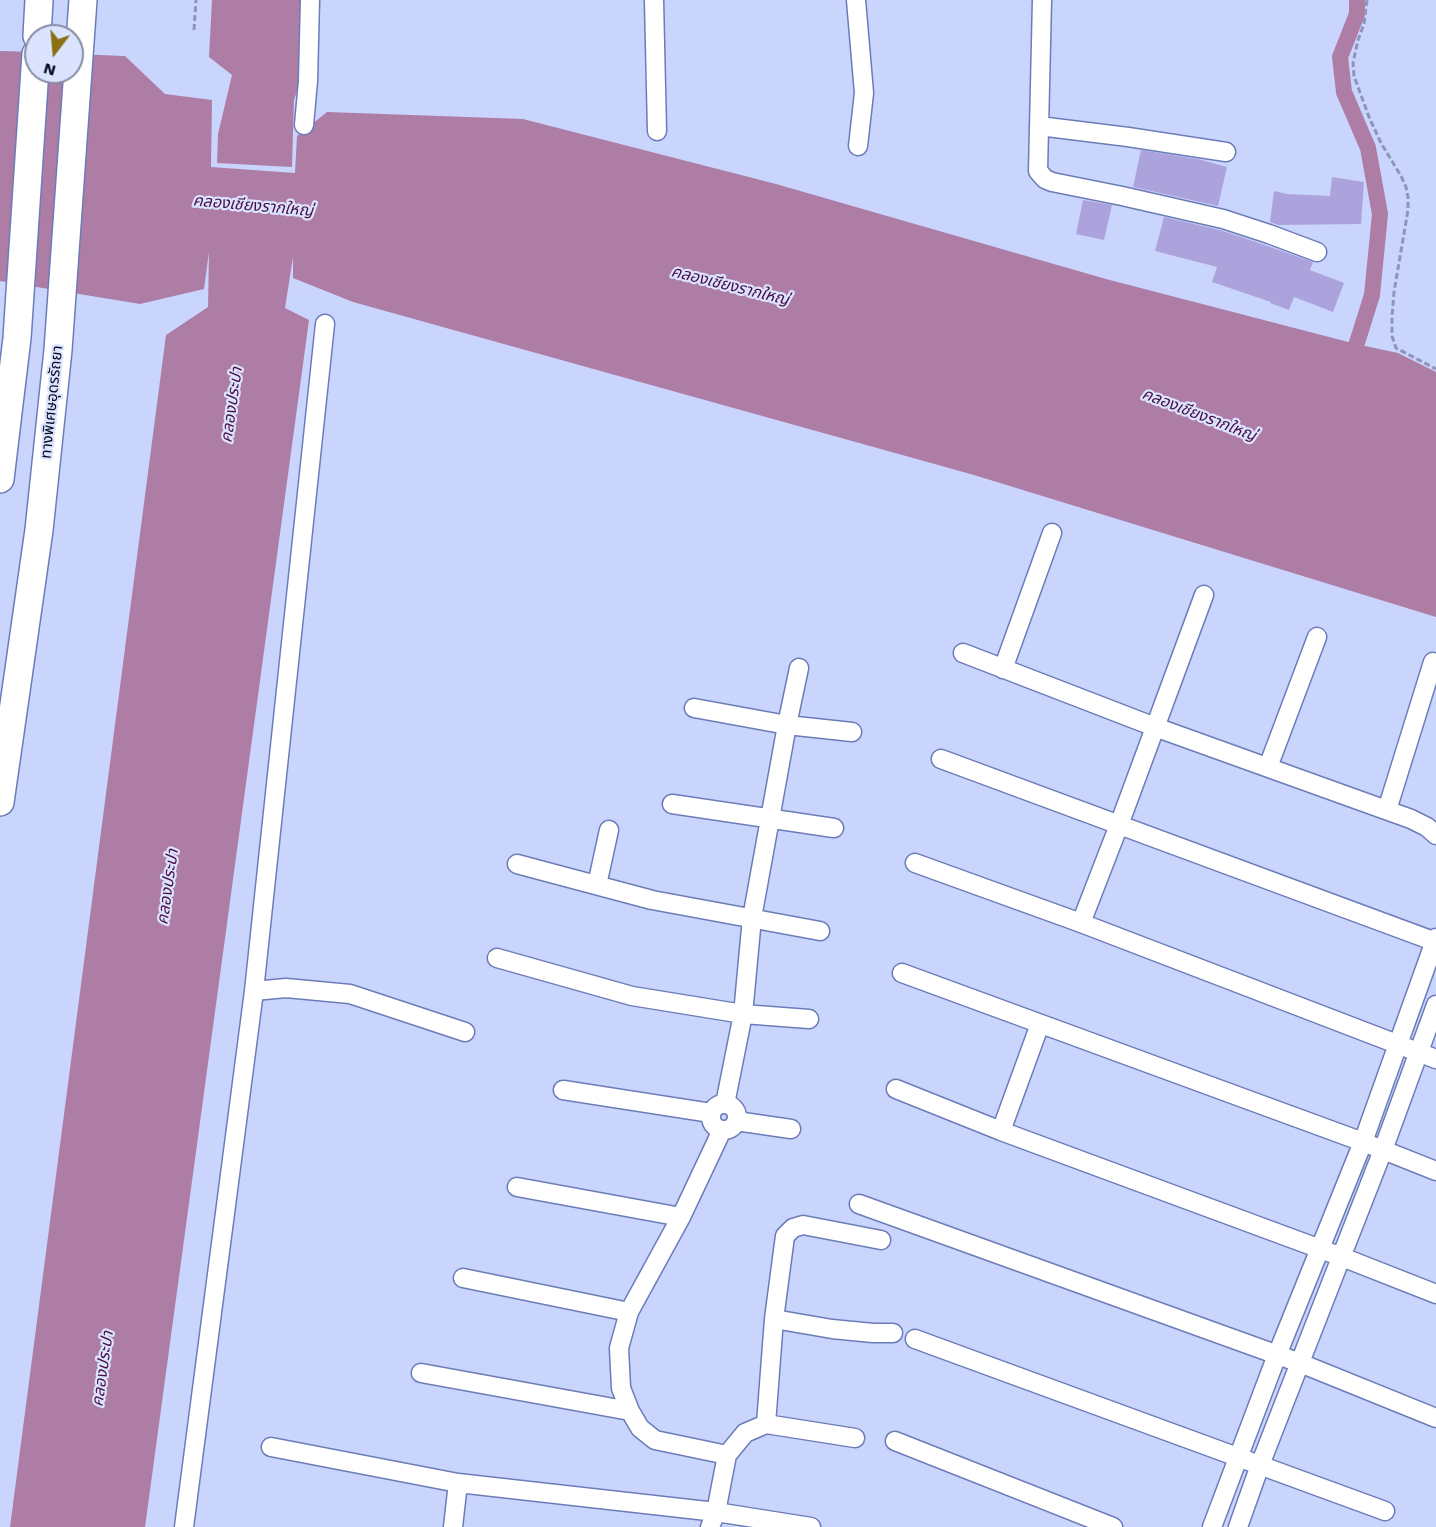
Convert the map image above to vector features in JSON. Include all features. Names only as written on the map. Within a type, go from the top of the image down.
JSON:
[{"type":"highway","points":[[38,24],[39,0]]},
{"type":"highway","name":"ทางพิเศษอุดรรัถยา","points":[[0,802],[39,530],[58,350],[83,0]]},
{"type":"highway","points":[[0,479],[17,338],[34,84]]},
{"type":"street","points":[[304,125],[308,81],[310,0]]},
{"type":"street","points":[[654,0],[657,131]]},
{"type":"street","points":[[856,0],[864,93],[858,146]]},
{"type":"street","points":[[1042,0],[1038,171],[1045,179],[1223,219],[1317,252]]},
{"type":"street","points":[[1039,126],[1226,152]]},
{"type":"street","points":[[184,1527],[254,991],[325,324]]},
{"type":"street","points":[[1003,669],[1052,533]]},
{"type":"street","points":[[1081,923],[1204,595]]},
{"type":"street","points":[[1268,767],[1317,637]]},
{"type":"street","points":[[963,653],[1155,727],[1411,819],[1427,827],[1436,835]]},
{"type":"street","points":[[1387,810],[1433,662]]},
{"type":"street","points":[[792,1129],[714,1126],[711,1118],[718,1109],[743,1014],[752,918],[799,668]]},
{"type":"street","points":[[694,708],[787,725],[852,732]]},
{"type":"street","points":[[941,759],[1436,940],[1363,1142],[1277,1355],[1212,1527]]},
{"type":"street","points":[[672,804],[834,828]]},
{"type":"street","points":[[597,885],[609,830]]},
{"type":"street","points":[[915,863],[1081,923],[1428,1056]]},
{"type":"street","points":[[517,864],[651,900],[820,931]]},
{"type":"street","points":[[497,958],[632,996],[743,1014],[809,1019]]},
{"type":"street","points":[[902,973],[1363,1142],[1436,1171]]},
{"type":"street","points":[[254,991],[286,988],[350,994],[465,1032]]},
{"type":"street","points":[[1238,1527],[1383,1150],[1428,1056],[1436,1005]]},
{"type":"street","points":[[1001,1131],[1040,1024]]},
{"type":"street","points":[[896,1089],[1001,1131],[1436,1294]]},
{"type":"street","points":[[563,1090],[718,1109]]},
{"type":"street","points":[[727,1455],[656,1440],[640,1428],[621,1388],[619,1364],[620,1348],[629,1312],[729,1125]]},
{"type":"street","points":[[517,1186],[681,1217]]},
{"type":"street","points":[[859,1204],[1300,1363],[1436,1418]]},
{"type":"street","points":[[766,1424],[774,1319],[785,1236],[793,1228],[803,1225],[881,1240]]},
{"type":"street","points":[[463,1278],[629,1312]]},
{"type":"street","points":[[774,1319],[832,1329],[893,1333]]},
{"type":"street","points":[[915,1339],[1385,1511]]},
{"type":"street","points":[[421,1373],[630,1411]]},
{"type":"street","points":[[713,1519],[727,1455],[745,1433],[766,1424],[855,1438]]},
{"type":"street","points":[[895,1442],[1113,1527]]},
{"type":"street","points":[[271,1447],[458,1483],[713,1519],[812,1527]]},
{"type":"street","points":[[453,1527],[458,1483]]},
{"type":"path","points":[[194,30],[196,0]]},
{"type":"path","points":[[1367,0],[1364,24],[1353,63],[1354,76],[1377,135],[1401,176],[1408,197],[1408,210],[1394,292],[1392,336],[1396,348],[1436,369]]},
{"type":"water","points":[[212,0],[300,0],[301,80],[294,100],[292,167],[217,163],[218,134],[232,75],[209,57]]},
{"type":"water","points":[[0,51],[24,52],[24,84],[84,84],[84,54],[125,56],[165,94],[212,100],[211,167],[295,173],[297,136],[327,112],[523,119],[776,184],[1106,279],[1398,353],[1436,372],[1436,617],[974,475],[353,302],[293,278],[293,257],[285,308],[309,320],[145,1527],[10,1527],[166,335],[208,307],[209,252],[204,289],[140,304],[0,281]]},
{"type":"building","points":[[1141,150],[1198,159],[1227,167],[1218,206],[1133,187]]},
{"type":"building","points":[[1332,177],[1364,182],[1361,224],[1278,225],[1270,222],[1274,191],[1287,194],[1330,196]]},
{"type":"building","points":[[1083,200],[1112,205],[1104,240],[1076,234]]},
{"type":"building","points":[[1164,217],[1220,230],[1313,262],[1310,270],[1344,283],[1333,312],[1294,297],[1289,310],[1212,282],[1217,267],[1155,251]]},
{"type":"waterway","points":[[1350,365],[1372,295],[1380,214],[1368,148],[1344,92],[1340,57],[1357,14],[1357,0]]},
{"type":"water label","name":"คลองเชียงรากใหญ่","points":[[253,206]]},
{"type":"water label","name":"คลองเชียงรากใหญ่","points":[[730,286]]},
{"type":"water label","name":"คลองประปา","points":[[232,405]]},
{"type":"water label","name":"คลองเชียงรากใหญ่","points":[[1199,415]]},
{"type":"water label","name":"คลองประปา","points":[[168,887]]},
{"type":"water label","name":"คลองประปา","points":[[103,1369]]}]
